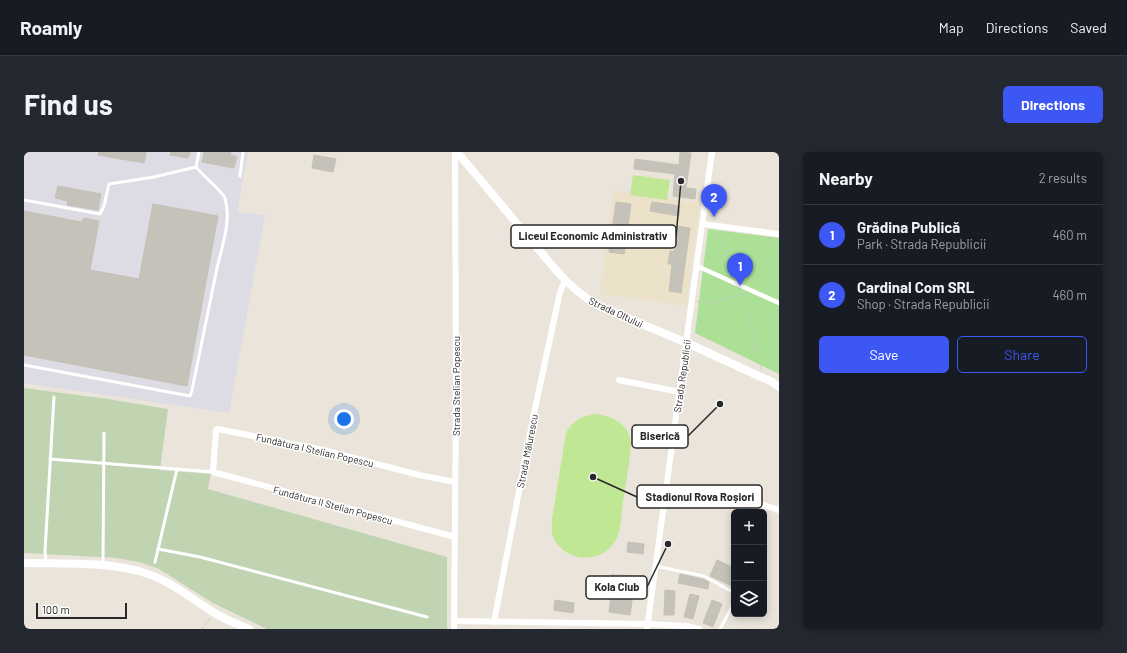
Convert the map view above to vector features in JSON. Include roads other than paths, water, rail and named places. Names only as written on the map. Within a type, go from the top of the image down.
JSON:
[{"type":"main road","name":"Strada Oltului","points":[[456,152],[565,281],[586,299],[599,306],[687,343],[763,378],[779,387]]},
{"type":"main road","points":[[24,563],[103,565],[128,568],[154,576],[173,586],[214,612],[249,629]]},
{"type":"street","name":"Strada Stelian Popescu","points":[[454,629],[456,152]]},
{"type":"street","name":"Strada Republicii","points":[[647,627],[712,152]]},
{"type":"street","points":[[702,224],[778,234]]},
{"type":"street","points":[[697,266],[779,302]]},
{"type":"street","name":"Strada Mălurescu","points":[[494,622],[533,418],[560,292],[565,281]]},
{"type":"street","points":[[619,380],[680,392]]},
{"type":"street","name":"Fundătura I Stelian Popescu","points":[[213,472],[216,430],[218,428],[323,450],[419,475],[455,482]]},
{"type":"street","name":"Fundătura II Stelian Popescu","points":[[213,472],[455,537]]},
{"type":"street","points":[[664,497],[757,503],[779,510]]},
{"type":"street","points":[[454,621],[647,627],[677,625],[699,629]]},
{"type":"lane","points":[[24,365],[190,396],[220,252],[227,228],[225,196],[201,174],[196,167],[199,152]]},
{"type":"lane","points":[[240,176],[243,152]]},
{"type":"lane","points":[[24,200],[100,214],[104,206],[109,184],[154,177],[196,167]]},
{"type":"lane","points":[[46,564],[45,551],[54,396]]},
{"type":"lane","points":[[103,565],[104,432]]},
{"type":"lane","points":[[50,460],[213,472]]},
{"type":"lane","points":[[155,562],[177,469]]},
{"type":"lane","points":[[158,549],[200,556],[427,617]]},
{"type":"lane","points":[[655,566],[704,576],[731,591]]},
{"type":"lane","points":[[720,629],[731,609]]},
{"type":"place","name":"Liceul Economic Administrativ","points":[[681,181]]},
{"type":"place","name":"Cardinal Com SRL","points":[[714,217]]},
{"type":"place","name":"Grădina Publică","points":[[740,286]]},
{"type":"place","name":"Biserică","points":[[720,404]]},
{"type":"place","name":"Stadionul Rova Roșiori","points":[[593,477]]},
{"type":"place","name":"Kola Club","points":[[668,544]]}]
